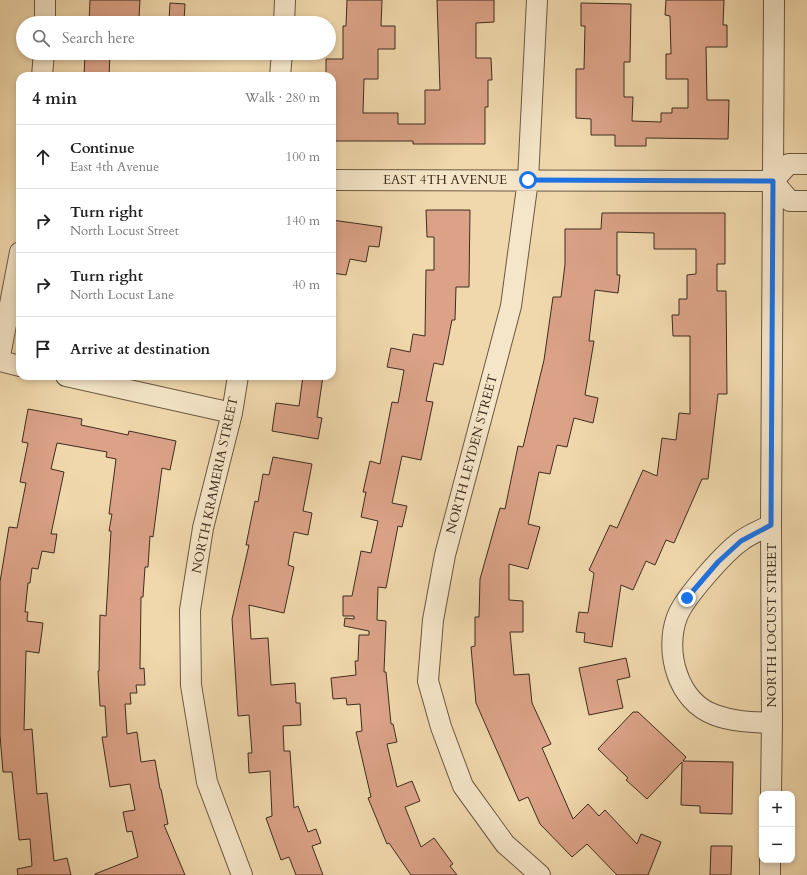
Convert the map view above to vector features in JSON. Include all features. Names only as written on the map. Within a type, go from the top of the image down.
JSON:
[{"type":"street","points":[[45,0],[45,16]]},
{"type":"street","points":[[284,16],[285,0]]},
{"type":"street","name":"NORTH LEYDEN STREET","points":[[537,0],[528,180],[511,306],[445,555],[433,620],[428,681],[441,727],[463,786],[505,844],[540,875]]},
{"type":"street","name":"NORTH LOCUST STREET","points":[[771,791],[774,0]]},
{"type":"street","points":[[42,72],[43,60]]},
{"type":"street","points":[[280,72],[281,60]]},
{"type":"street","points":[[807,164],[789,164],[773,181],[790,201],[807,200]]},
{"type":"street","name":"EAST 4TH AVENUE","points":[[336,180],[773,181]]},
{"type":"street","points":[[0,356],[16,273]]},
{"type":"street","points":[[0,361],[16,365]]},
{"type":"street","points":[[84,380],[232,413]]},
{"type":"street","name":"NORTH KRAMERIA STREET","points":[[237,380],[232,413],[203,528],[190,610],[191,685],[207,782],[242,875]]},
{"type":"street","points":[[771,525],[741,541],[718,562],[687,598],[677,617],[673,633],[672,649],[674,667],[683,687],[695,703],[714,715],[738,722],[772,723]]},
{"type":"street","points":[[770,863],[770,875]]},
{"type":"building","points":[[90,0],[140,0],[139,16],[89,16]]},
{"type":"building","points":[[347,0],[382,0],[381,26],[395,26],[395,49],[378,49],[378,79],[364,79],[363,113],[398,113],[398,124],[425,124],[425,90],[440,90],[437,0],[494,0],[494,22],[476,23],[476,58],[491,58],[492,80],[488,80],[488,107],[485,107],[485,144],[413,144],[413,141],[336,141],[336,72],[326,72],[326,60],[343,59],[343,26],[346,26]]},
{"type":"building","points":[[666,0],[724,0],[723,25],[727,25],[727,47],[706,47],[707,100],[729,100],[728,139],[646,138],[646,146],[615,146],[615,135],[591,135],[591,119],[576,118],[576,69],[584,69],[585,26],[581,26],[581,3],[631,4],[630,62],[624,62],[624,97],[633,97],[632,121],[661,122],[661,113],[672,113],[672,108],[688,108],[688,79],[666,79],[666,54],[671,54],[670,16],[665,15]]},
{"type":"building","points":[[170,3],[185,4],[184,16],[169,16]]},
{"type":"building","points":[[85,60],[110,60],[109,72],[84,72]]},
{"type":"building","points":[[426,210],[470,210],[469,287],[456,287],[455,320],[452,320],[443,365],[434,363],[426,401],[433,402],[421,460],[402,456],[392,503],[407,506],[402,527],[398,526],[386,588],[378,587],[377,620],[386,621],[384,672],[386,672],[391,724],[393,724],[397,742],[387,744],[397,787],[412,781],[420,801],[405,807],[421,847],[434,838],[453,864],[450,866],[457,875],[411,875],[389,843],[387,844],[368,798],[371,797],[356,732],[362,731],[360,704],[347,705],[346,698],[333,699],[331,678],[356,675],[355,661],[358,661],[359,635],[369,635],[369,631],[344,626],[345,618],[354,619],[354,616],[343,616],[343,596],[352,596],[361,551],[371,553],[378,521],[361,517],[366,492],[363,492],[370,461],[380,464],[392,402],[398,403],[404,370],[387,367],[391,348],[410,352],[413,334],[425,336],[426,270],[434,270],[434,237],[427,237]]},
{"type":"building","points":[[602,213],[725,213],[725,264],[717,264],[717,291],[726,291],[727,394],[718,394],[708,479],[702,479],[674,543],[666,540],[655,565],[646,561],[633,590],[621,585],[612,647],[584,642],[585,633],[576,632],[579,612],[588,613],[594,573],[589,570],[610,525],[617,528],[643,470],[657,476],[662,438],[676,440],[679,413],[690,414],[690,336],[673,336],[672,315],[679,315],[679,299],[687,299],[687,275],[696,274],[696,249],[654,249],[654,233],[617,232],[617,275],[620,275],[618,293],[595,290],[589,341],[594,341],[585,395],[598,398],[593,423],[574,418],[567,447],[557,445],[550,474],[539,472],[528,524],[540,527],[528,569],[509,564],[509,600],[523,601],[523,632],[510,632],[514,675],[529,674],[532,703],[551,744],[542,748],[573,819],[588,804],[599,816],[605,810],[637,844],[641,834],[661,842],[648,875],[617,875],[587,844],[572,857],[540,824],[528,797],[519,801],[476,703],[471,647],[475,646],[475,617],[479,617],[480,579],[500,508],[505,509],[518,446],[523,447],[544,360],[553,297],[561,297],[565,264],[565,229],[601,229]]},
{"type":"building","points":[[336,221],[382,227],[379,247],[369,246],[366,262],[350,259],[346,275],[336,274]]},
{"type":"building","points":[[302,380],[322,380],[317,417],[322,418],[318,439],[272,431],[276,403],[299,406]]},
{"type":"building","points":[[28,409],[82,419],[81,425],[128,435],[129,431],[176,441],[170,470],[162,468],[153,537],[150,536],[148,567],[145,567],[143,597],[141,597],[140,669],[144,668],[145,685],[136,685],[137,693],[130,693],[131,704],[125,704],[127,734],[137,732],[141,762],[155,760],[168,824],[164,825],[185,875],[95,875],[138,857],[132,831],[127,832],[123,812],[135,810],[130,784],[110,787],[102,737],[107,737],[105,706],[100,706],[98,671],[100,615],[106,616],[111,531],[109,531],[112,514],[109,514],[116,459],[106,457],[107,452],[57,443],[51,469],[64,472],[51,534],[57,534],[54,553],[42,551],[38,569],[32,568],[30,583],[28,583],[25,612],[28,612],[27,621],[43,623],[39,653],[26,651],[24,730],[32,729],[37,794],[47,793],[54,861],[67,858],[71,875],[18,875],[17,869],[32,866],[30,839],[19,840],[12,772],[3,772],[0,735],[0,582],[9,527],[17,528],[26,483],[20,482],[28,443],[22,442]]},
{"type":"building","points":[[273,457],[312,464],[303,511],[312,513],[308,535],[294,532],[288,565],[294,567],[284,613],[249,605],[251,639],[268,638],[271,685],[295,683],[296,703],[300,703],[301,725],[283,726],[284,751],[290,751],[294,808],[298,806],[308,832],[316,829],[321,843],[312,846],[323,875],[296,875],[289,857],[281,860],[266,818],[272,816],[270,771],[249,773],[248,753],[252,753],[249,715],[238,716],[232,619],[249,545],[246,545],[255,501],[258,502],[263,474],[269,475]]},
{"type":"building","points":[[626,658],[630,677],[617,680],[623,708],[589,715],[579,668]]},
{"type":"building","points":[[633,712],[638,712],[686,757],[683,761],[733,762],[732,814],[700,813],[700,806],[681,805],[682,762],[647,799],[626,780],[628,778],[598,749]]},
{"type":"building","points":[[711,846],[732,846],[731,875],[710,875]]},
{"type":"route","points":[[528,180],[773,181],[771,525],[741,541],[718,562],[687,598]]}]
